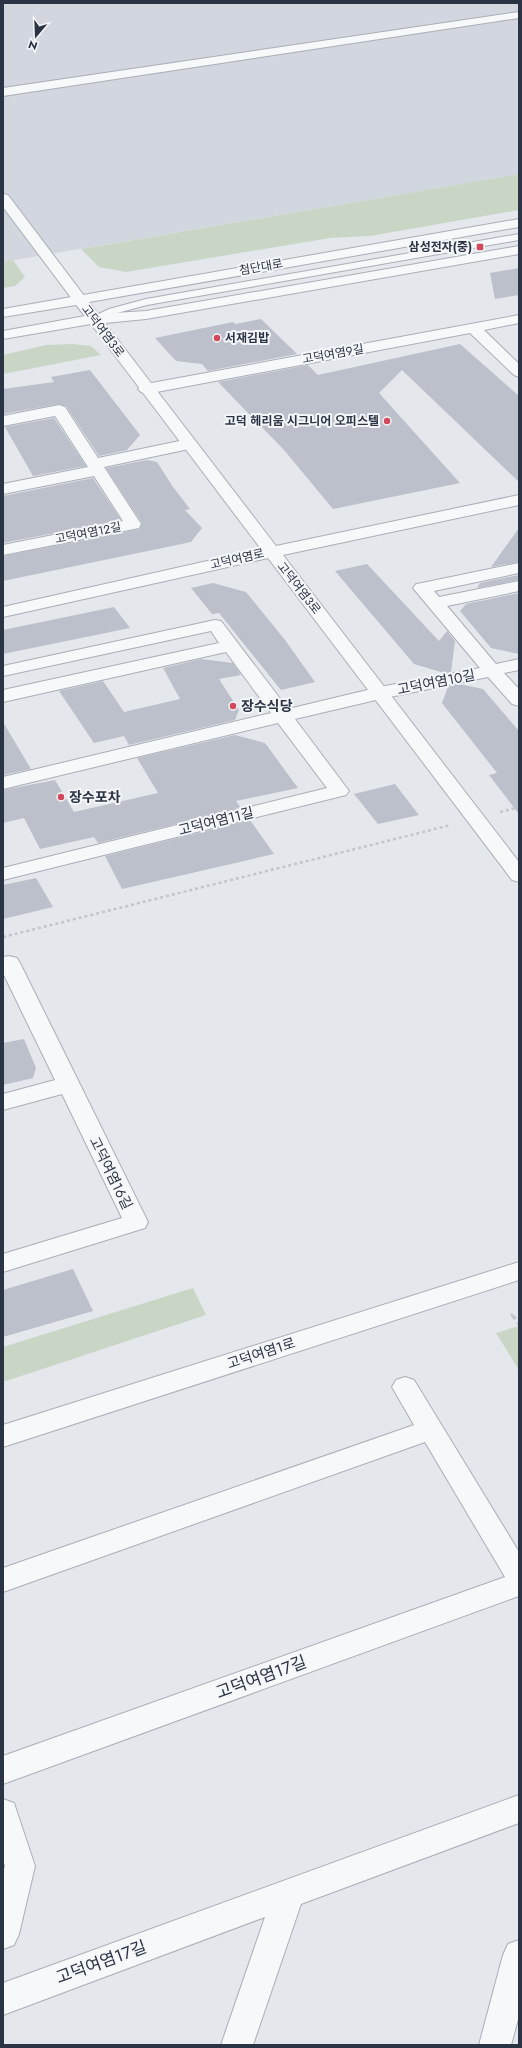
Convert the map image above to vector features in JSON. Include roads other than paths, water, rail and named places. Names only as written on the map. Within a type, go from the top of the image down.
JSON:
[{"type":"street","points":[[3,92],[519,15]]},
{"type":"street","name":"고덕여염3로","points":[[3,198],[146,389],[519,876]]},
{"type":"street","name":"첨단대로","points":[[3,313],[331,254],[442,237],[519,223]]},
{"type":"street","name":"첨단대로","points":[[3,335],[94,319],[146,315],[519,250]]},
{"type":"street","name":"고덕여염9길","points":[[146,389],[519,319]]},
{"type":"street","points":[[474,328],[519,372]]},
{"type":"street","name":"고덕여염12길","points":[[3,421],[59,410],[133,524],[3,550]]},
{"type":"street","points":[[3,489],[94,464],[189,444]]},
{"type":"street","points":[[3,475],[94,464]]},
{"type":"street","name":"고덕여염로","points":[[3,612],[271,552],[519,500]]},
{"type":"street","name":"고덕여염10길","points":[[519,568],[422,588],[492,671],[519,700]]},
{"type":"street","points":[[436,603],[519,586]]},
{"type":"street","name":"고덕여염11길","points":[[3,672],[215,625],[339,791],[3,874]]},
{"type":"street","points":[[3,696],[231,646]]},
{"type":"street","name":"고덕여염10길","points":[[283,716],[380,693],[492,671],[519,664]]},
{"type":"street","points":[[3,783],[283,716]]},
{"type":"street","name":"고덕여염16길","points":[[3,964],[9,963],[136,1222],[3,1263]]},
{"type":"street","points":[[3,1102],[68,1085]]},
{"type":"street","name":"고덕여염1로","points":[[3,1436],[519,1271]]},
{"type":"street","points":[[405,1387],[519,1576]]},
{"type":"street","points":[[3,1580],[432,1430]]},
{"type":"street","name":"고덕여염17길","points":[[3,1770],[519,1584]]},
{"type":"street","name":"고덕여염17길","points":[[3,1999],[519,1808]]},
{"type":"street","points":[[3,1813],[20,1866],[3,1934]]},
{"type":"street","points":[[237,2045],[289,1893]]},
{"type":"street","points":[[495,2045],[519,1955]]},
{"type":"lane","points":[[442,237],[494,236],[519,233]]},
{"type":"lane","points":[[94,319],[113,311],[146,302],[519,237]]},
{"type":"place","name":"삼성전자(중)","points":[[480,247]]},
{"type":"place","name":"서재김밥","points":[[217,338]]},
{"type":"place","name":"고덕 헤리움 시그니어 오피스텔","points":[[387,421]]},
{"type":"place","name":"장수식당","points":[[233,706]]},
{"type":"place","name":"장수포차","points":[[61,797]]}]
